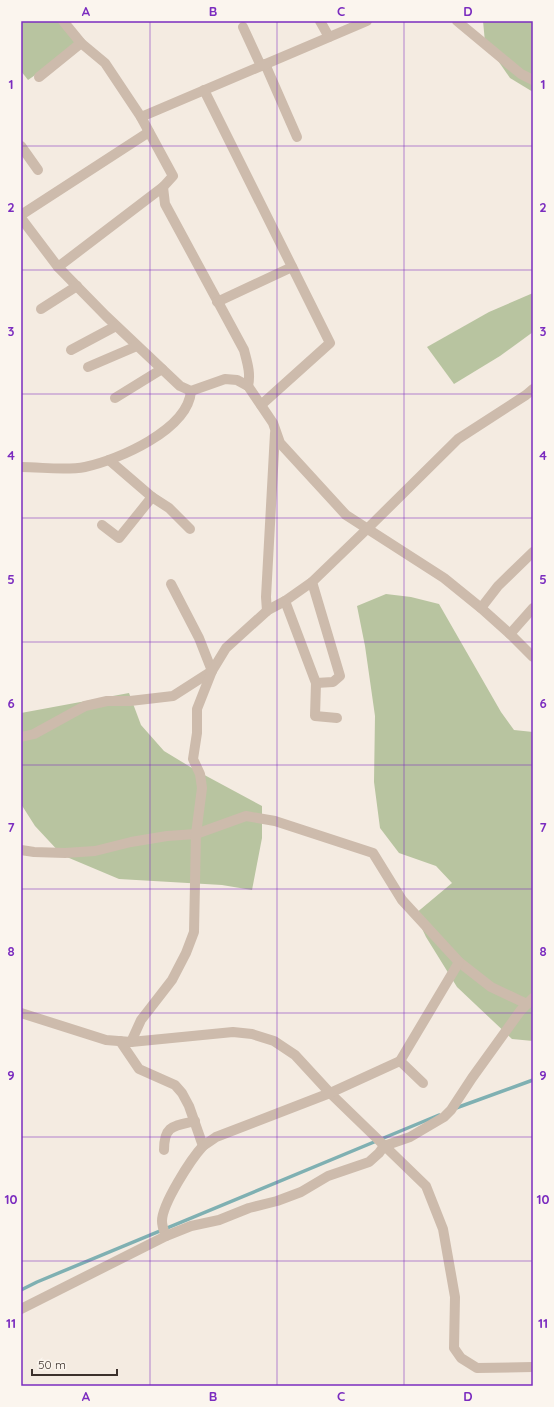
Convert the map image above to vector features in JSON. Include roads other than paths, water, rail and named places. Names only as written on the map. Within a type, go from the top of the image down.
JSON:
[{"type":"street","points":[[58,267],[163,187],[173,176],[141,117],[105,64],[81,43],[63,21]]},
{"type":"street","points":[[320,21],[328,37]]},
{"type":"street","points":[[141,117],[365,21]]},
{"type":"street","points":[[457,21],[521,74],[533,80]]},
{"type":"street","points":[[243,27],[263,65],[297,138]]},
{"type":"street","points":[[39,77],[81,43]]},
{"type":"street","points":[[204,90],[330,343],[261,405]]},
{"type":"street","points":[[149,132],[21,216],[58,267],[116,326],[180,386],[191,391],[225,379],[237,380],[248,386],[273,423],[280,443],[346,515],[444,578],[481,608],[533,657]]},
{"type":"street","points":[[21,146],[38,170]]},
{"type":"street","points":[[163,187],[165,204],[244,350],[250,378],[248,386]]},
{"type":"street","points":[[217,302],[292,267]]},
{"type":"street","points":[[41,309],[77,286]]},
{"type":"street","points":[[71,350],[116,326]]},
{"type":"street","points":[[88,366],[137,346]]},
{"type":"street","points":[[115,398],[162,369]]},
{"type":"street","points":[[131,1042],[141,1020],[172,980],[186,953],[194,932],[196,834],[202,788],[200,774],[193,759],[197,733],[197,709],[212,671],[226,648],[267,611],[285,601],[312,582],[458,439],[533,389]]},
{"type":"street","points":[[21,467],[84,467],[119,457],[159,435],[182,413],[191,397],[191,391]]},
{"type":"street","points":[[267,611],[266,589],[275,430]]},
{"type":"street","points":[[108,460],[152,498],[169,508],[190,529]]},
{"type":"street","points":[[102,525],[119,538],[152,498]]},
{"type":"street","points":[[481,608],[498,586],[533,552]]},
{"type":"street","points":[[312,582],[340,676],[333,682],[316,683]]},
{"type":"street","points":[[171,584],[199,638],[212,671]]},
{"type":"street","points":[[285,601],[316,683],[315,716],[337,718]]},
{"type":"street","points":[[510,634],[533,608]]},
{"type":"street","points":[[21,737],[34,734],[85,706],[107,701],[130,701],[173,696],[212,671]]},
{"type":"street","points":[[21,850],[65,853],[95,850],[167,836],[196,834],[246,816],[275,821],[373,853],[402,900],[460,962],[491,987],[530,1001],[521,1010],[448,1114],[439,1120],[410,1137],[384,1146],[379,1153],[368,1162],[328,1176],[301,1192],[277,1201],[249,1208],[219,1220],[191,1226],[166,1236],[21,1309]]},
{"type":"street","points":[[166,1236],[163,1230],[162,1220],[166,1205],[176,1184],[203,1146],[216,1137],[330,1093],[400,1061],[460,962]]},
{"type":"street","points":[[21,1013],[106,1040],[131,1042],[233,1032],[252,1034],[274,1040],[295,1055],[330,1093],[426,1186],[443,1229],[455,1297],[454,1348],[461,1358],[477,1368],[533,1367]]},
{"type":"street","points":[[120,1041],[139,1069],[175,1085],[189,1106],[203,1146]]},
{"type":"street","points":[[400,1061],[423,1083]]},
{"type":"street","points":[[164,1150],[164,1138],[168,1130],[195,1120]]},
{"type":"waterway","points":[[456,1108],[533,1080]]},
{"type":"waterway","points":[[21,1290],[37,1282],[439,1115]]}]
